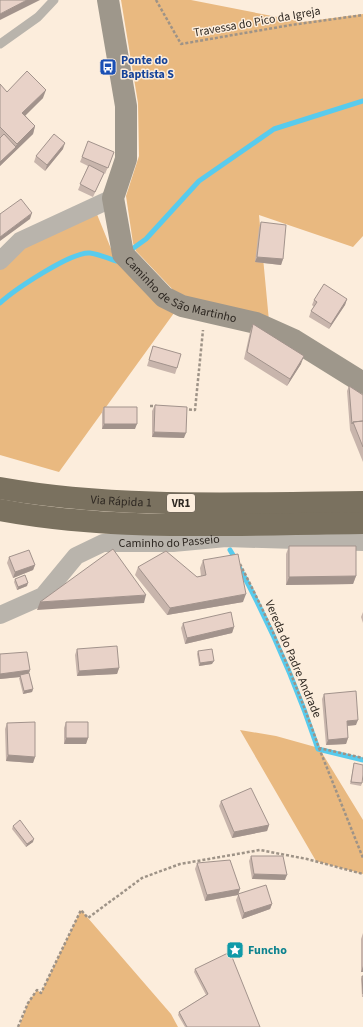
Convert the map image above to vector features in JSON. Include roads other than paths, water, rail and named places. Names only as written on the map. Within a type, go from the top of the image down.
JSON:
[{"type":"highway","name":"Via Rápida 1","points":[[0,488],[68,498],[121,502],[363,502]]},
{"type":"highway","name":"Via Rápida 1","points":[[0,510],[89,521],[130,524],[363,523]]},
{"type":"street","name":"Caminho de São Martinho","points":[[108,0],[126,106],[126,159],[113,198],[121,245],[124,254],[164,297],[182,306],[256,323],[294,340],[363,383]]},
{"type":"street","points":[[0,261],[20,241],[113,198]]},
{"type":"street","name":"Caminho do Passeio","points":[[0,615],[42,596],[76,556],[103,543],[173,543],[226,538],[363,542]]},
{"type":"lane","points":[[0,44],[38,17],[54,0]]},
{"type":"waterway","points":[[128,252],[146,239],[199,181],[274,129],[363,101]]},
{"type":"waterway","points":[[0,303],[17,289],[70,258],[90,253],[116,261],[120,258]]},
{"type":"waterway","points":[[230,550],[236,560]]},
{"type":"waterway","points":[[239,567],[283,656],[318,749],[363,760]]},
{"type":"place","name":"Ponte do Baptista S","points":[[108,67]]},
{"type":"place","name":"Funcho","points":[[235,950]]}]
